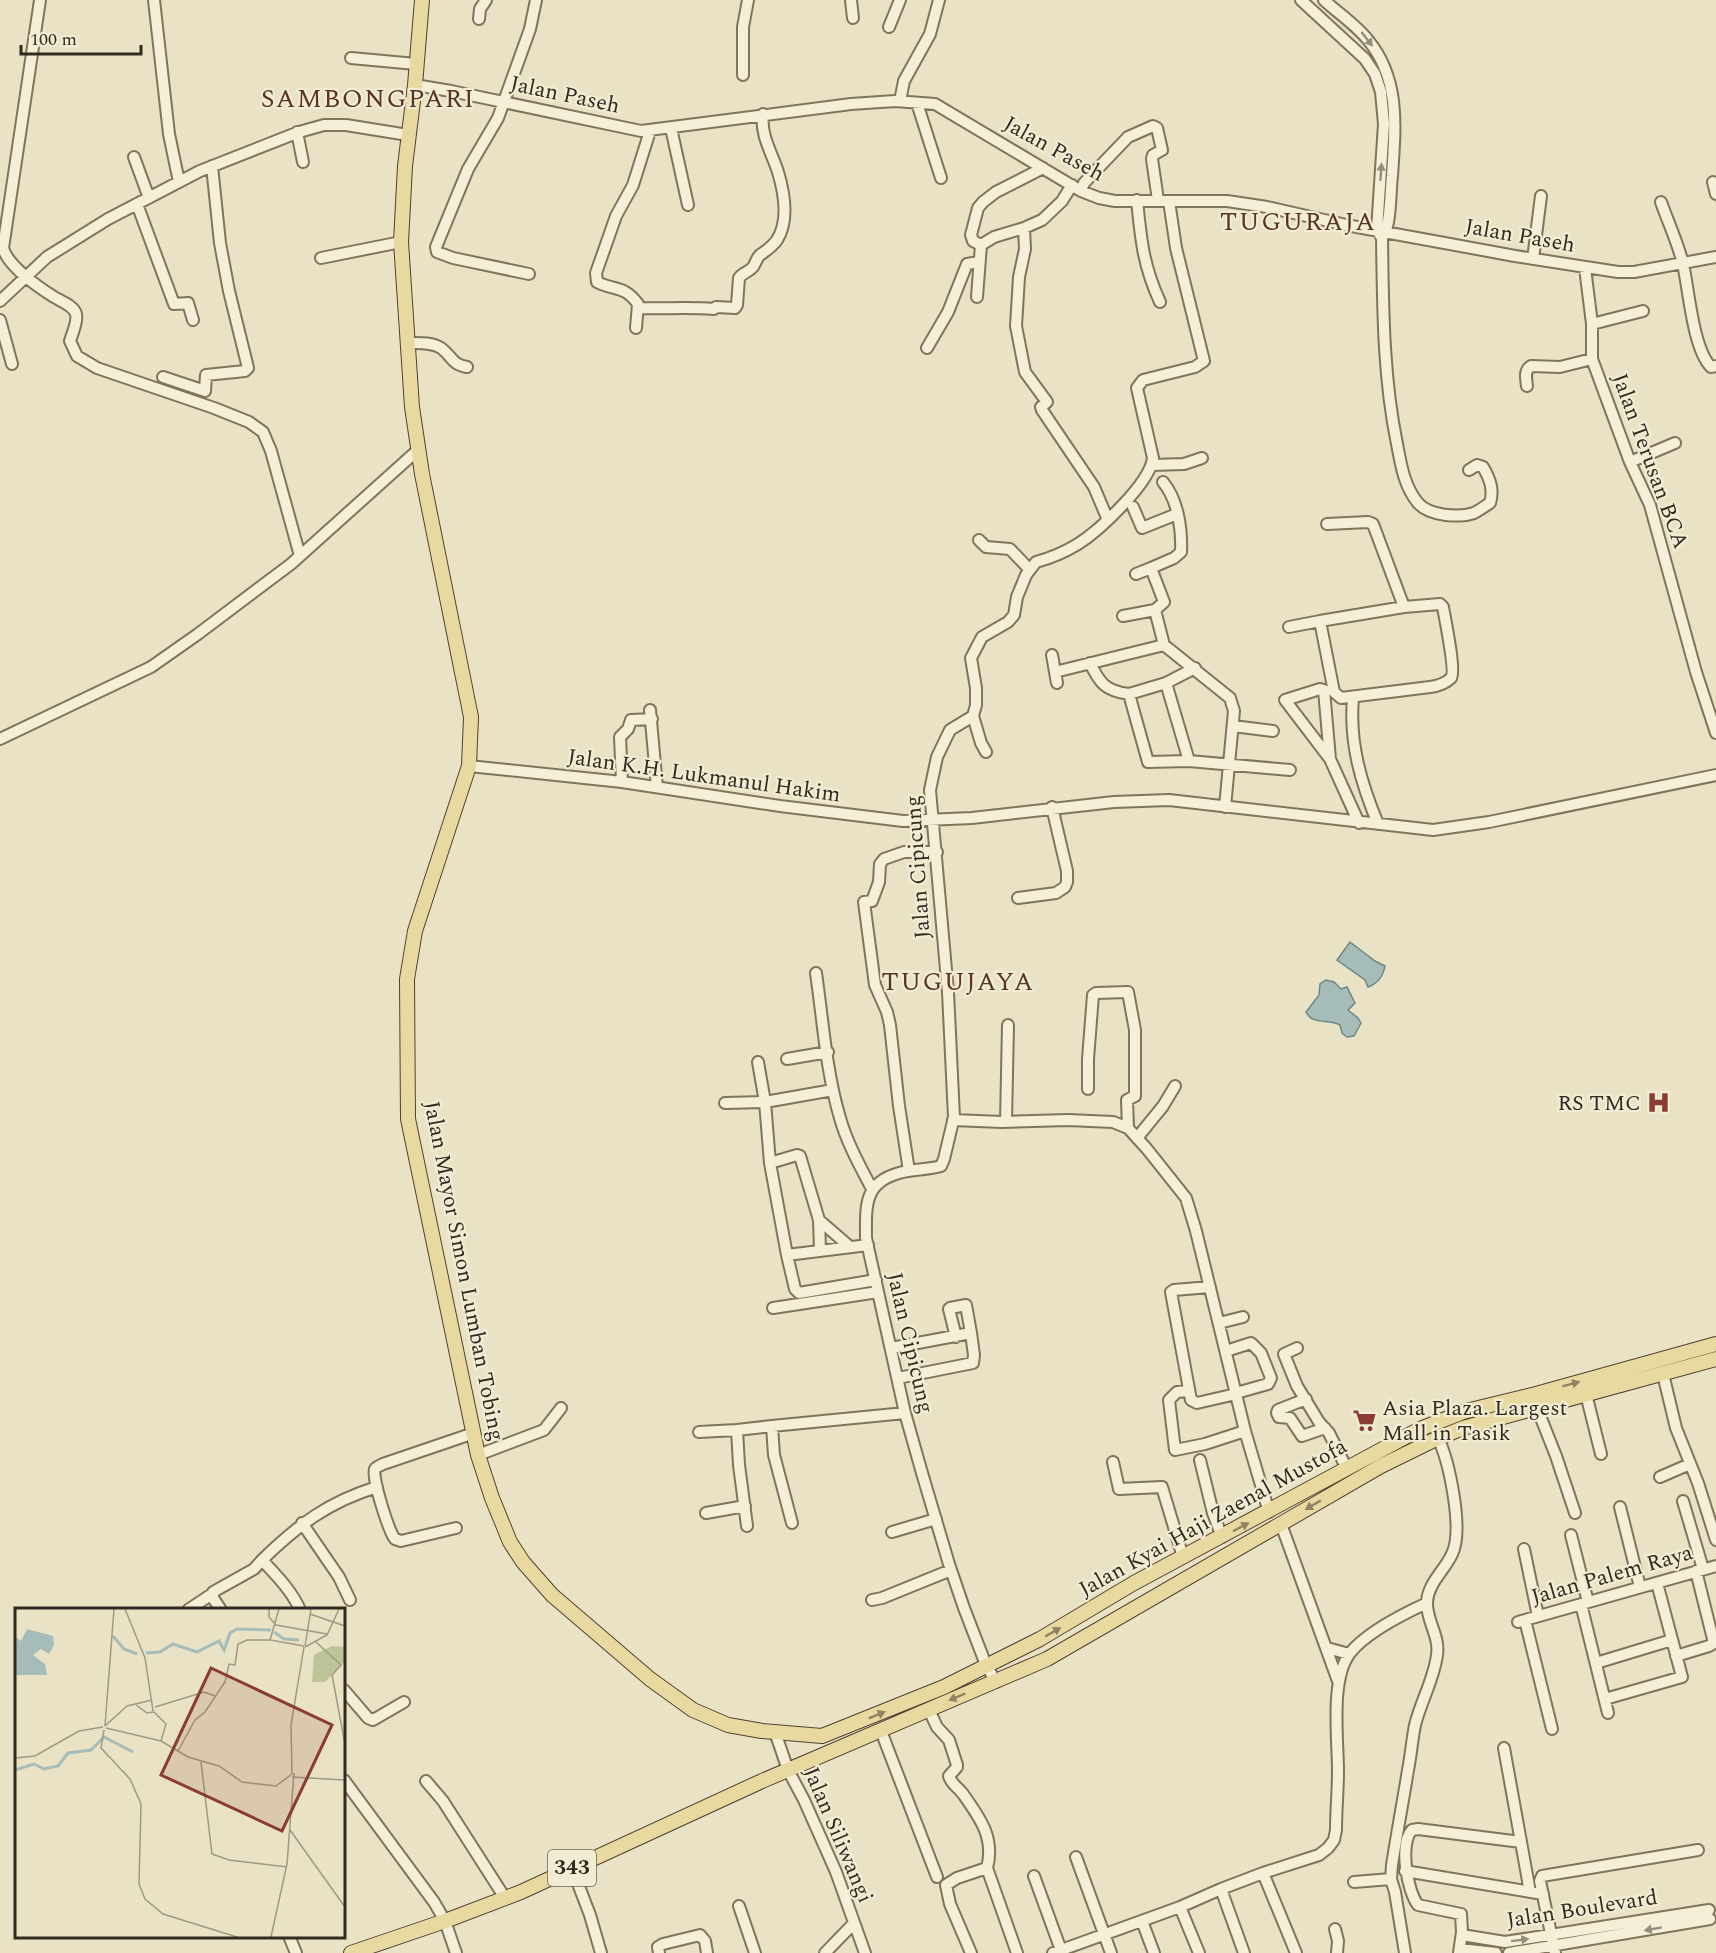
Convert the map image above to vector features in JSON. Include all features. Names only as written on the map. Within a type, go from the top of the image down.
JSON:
[{"type":"main road","name":"Jalan Mayor Simon Lumban Tobing","points":[[422,0],[405,166],[401,242],[412,407],[422,474],[471,717],[470,766],[416,931],[407,979],[408,1119],[478,1455],[510,1542],[523,1562],[552,1595],[650,1679],[693,1710],[728,1725],[775,1732]]},
{"type":"main road","name":"Jalan Kyai Haji Zaenal Mustofa","points":[[775,1732],[822,1736],[944,1687],[1040,1639],[1134,1583],[1360,1461],[1420,1430],[1466,1411],[1716,1344]]},
{"type":"main road","name":"Jalan Kyai Haji Zaenal Mustofa","points":[[830,1754],[1047,1659],[1364,1476],[1438,1438],[1484,1422],[1716,1359]]},
{"type":"main road","points":[[1646,1363],[1649,1378]]},
{"type":"main road","points":[[1483,1407],[1484,1422]]},
{"type":"main road","points":[[1360,1461],[1364,1476]]},
{"type":"main road","points":[[1134,1583],[1145,1603]]},
{"type":"main road","points":[[822,1736],[830,1754]]},
{"type":"main road","name":"343","points":[[351,1953],[505,1898],[788,1770],[830,1754]]},
{"type":"street","points":[[39,0],[3,248],[10,263],[28,273],[53,296],[74,309],[77,316],[70,341],[77,356],[97,368],[205,391],[206,375],[245,371],[248,368],[220,243],[212,166]]},
{"type":"street","points":[[154,0],[169,134],[179,182]]},
{"type":"street","points":[[479,19],[480,9],[486,0]]},
{"type":"street","points":[[529,274],[453,258],[436,249],[468,169],[490,134],[503,102],[530,29],[536,0]]},
{"type":"street","points":[[743,75],[742,47],[748,0]]},
{"type":"street","points":[[851,0],[853,18]]},
{"type":"street","points":[[889,27],[900,0]]},
{"type":"street","points":[[900,101],[904,81],[930,34],[939,0]]},
{"type":"street","points":[[1301,0],[1365,59],[1375,75],[1381,92],[1384,124],[1382,233],[1384,361],[1404,479],[1418,503],[1427,511],[1449,515],[1473,513],[1490,504],[1493,494],[1489,477],[1483,467],[1477,465],[1469,470]]},
{"type":"street","points":[[1324,0],[1369,41],[1385,68],[1391,85],[1395,113],[1382,233]]},
{"type":"street","points":[[351,58],[416,64]]},
{"type":"street","name":"Jalan Paseh","points":[[415,86],[450,90],[640,131],[851,104],[900,101],[935,105],[954,114],[1077,188],[1099,198],[1115,201],[1227,201],[1267,207],[1382,233],[1586,268],[1634,272],[1716,258]]},
{"type":"street","points":[[917,103],[940,178]]},
{"type":"street","points":[[638,308],[714,309],[716,307],[735,308],[737,305],[739,278],[753,268],[760,256],[779,238],[783,222],[784,206],[778,173],[764,137],[761,123],[763,114]]},
{"type":"street","points":[[0,301],[47,257],[137,204],[212,166],[297,132],[324,125],[346,125],[408,135]]},
{"type":"street","points":[[981,245],[994,237],[1042,220],[1084,183],[1128,137],[1153,126],[1157,128],[1162,150],[1153,155],[1152,159],[1204,361],[1195,367],[1143,380],[1137,388],[1152,450],[1150,469],[1141,484],[1108,520],[1080,543],[1049,559],[1036,562],[1017,597],[1014,615],[1008,622],[982,637],[971,658],[976,688],[976,705],[973,716],[986,752]]},
{"type":"street","points":[[671,128],[688,205]]},
{"type":"street","points":[[636,328],[638,304],[629,293],[620,288],[597,282],[596,273],[616,216],[635,178],[650,131]]},
{"type":"street","points":[[297,132],[303,162]]},
{"type":"street","points":[[134,157],[149,198]]},
{"type":"street","points":[[981,245],[973,241],[971,235],[978,208],[996,192],[1043,168]]},
{"type":"street","points":[[1533,259],[1541,196]]},
{"type":"street","points":[[1137,200],[1142,251],[1151,282],[1160,302]]},
{"type":"street","points":[[1661,202],[1682,263],[1696,333],[1705,362],[1711,367],[1716,366]]},
{"type":"street","points":[[137,204],[174,305],[189,303],[193,320]]},
{"type":"street","points":[[1024,228],[1025,249],[1016,304],[1016,326],[1023,366],[1047,402],[1041,409],[1094,487],[1108,520]]},
{"type":"street","points":[[321,258],[401,242]]},
{"type":"street","points":[[977,297],[981,245]]},
{"type":"street","points":[[927,348],[948,312],[962,271],[967,264],[979,262]]},
{"type":"street","name":"Jalan Terusan BCA","points":[[1586,268],[1592,324],[1592,359],[1630,462],[1650,505],[1696,672],[1716,733]]},
{"type":"street","points":[[1592,324],[1643,311]]},
{"type":"street","points":[[0,320],[12,364]]},
{"type":"street","points":[[408,343],[435,345],[457,366],[467,367]]},
{"type":"street","points":[[1527,386],[1527,370],[1531,366],[1560,367],[1592,359]]},
{"type":"street","points":[[163,377],[173,386],[249,422],[263,432],[271,451],[300,556]]},
{"type":"street","points":[[1630,462],[1675,443]]},
{"type":"street","points":[[0,739],[151,667],[300,556],[419,449]]},
{"type":"street","points":[[1150,469],[1184,464],[1202,458]]},
{"type":"street","points":[[1136,574],[1174,558],[1181,552],[1173,497],[1163,482]]},
{"type":"street","points":[[1133,507],[1142,528],[1177,514]]},
{"type":"street","points":[[1327,524],[1368,522],[1373,524],[1404,607]]},
{"type":"street","points":[[979,540],[986,547],[1010,549],[1030,570]]},
{"type":"street","points":[[1123,616],[1155,610],[1164,602],[1151,568]]},
{"type":"street","points":[[1289,627],[1320,621],[1404,607],[1437,603],[1442,605],[1453,673],[1442,685],[1341,698],[1334,692],[1320,621]]},
{"type":"street","points":[[1155,610],[1164,645],[1232,700],[1234,711],[1225,807]]},
{"type":"street","points":[[1052,655],[1056,677],[1090,663],[1164,645]]},
{"type":"street","points":[[1090,663],[1103,686],[1119,693],[1129,694],[1166,683],[1195,668]]},
{"type":"street","points":[[1166,683],[1189,761]]},
{"type":"street","points":[[1330,759],[1324,690],[1320,689],[1285,700],[1330,759],[1359,823],[1433,830],[1447,829],[1716,775]]},
{"type":"street","points":[[1129,694],[1148,762],[1189,761],[1290,770]]},
{"type":"street","points":[[1353,698],[1353,734],[1357,763],[1364,789],[1378,824]]},
{"type":"street","points":[[622,782],[620,737],[628,729],[631,720],[651,714],[657,787]]},
{"type":"street","name":"Jalan Cipicung","points":[[973,716],[950,730],[937,758],[930,790],[948,992],[953,1120],[942,1164],[927,1170],[909,1171],[892,1176],[872,1189],[868,1196],[866,1211],[868,1245],[905,1413],[951,1570],[986,1665],[996,1682]]},
{"type":"street","points":[[1233,726],[1273,731]]},
{"type":"street","points":[[1311,735],[1327,730]]},
{"type":"street","name":"Jalan K.H. Lukmanul Hakim","points":[[470,766],[622,782],[769,805],[903,821],[972,818],[1052,807],[1169,800],[1327,817],[1359,823]]},
{"type":"street","points":[[1018,898],[1056,892],[1065,887],[1067,882],[1067,871],[1052,807]]},
{"type":"street","points":[[909,1171],[898,1106],[890,1025],[875,985],[864,902],[872,902],[879,882],[880,864],[884,859],[904,852],[937,852]]},
{"type":"street","points":[[816,973],[833,1090],[840,1120],[856,1160],[872,1189]]},
{"type":"street","points":[[1088,1089],[1093,995],[1128,992],[1135,1030],[1135,1096],[1127,1100],[1128,1128]]},
{"type":"street","points":[[1006,1122],[1008,1025]]},
{"type":"street","points":[[788,1059],[828,1052]]},
{"type":"street","points":[[758,1062],[765,1102],[770,1164],[795,1288],[799,1293],[876,1280]]},
{"type":"street","points":[[1137,1138],[1163,1106],[1175,1086]]},
{"type":"street","points":[[725,1103],[765,1102],[833,1090]]},
{"type":"street","points":[[953,1120],[1113,1122],[1128,1128],[1184,1195],[1197,1231],[1245,1431],[1269,1512]]},
{"type":"street","points":[[770,1164],[800,1156],[819,1220],[820,1250]]},
{"type":"street","points":[[819,1220],[849,1246]]},
{"type":"street","points":[[787,1255],[868,1245]]},
{"type":"street","points":[[1210,1287],[1171,1292],[1191,1400],[1197,1403],[1268,1384],[1271,1378],[1265,1361],[1251,1343],[1226,1351]]},
{"type":"street","points":[[772,1308],[878,1292]]},
{"type":"street","points":[[898,1378],[973,1363],[974,1355],[966,1305],[949,1309],[956,1337]]},
{"type":"street","points":[[1219,1323],[1243,1317]]},
{"type":"street","points":[[891,1348],[971,1333]]},
{"type":"street","points":[[1265,1361],[1297,1348]]},
{"type":"street","points":[[1284,1354],[1297,1386],[1325,1428],[1347,1469]]},
{"type":"street","points":[[1663,1374],[1676,1428],[1698,1483],[1716,1540]]},
{"type":"street","points":[[1189,1391],[1177,1392],[1169,1400],[1175,1450],[1205,1444],[1245,1431]]},
{"type":"street","points":[[1586,1394],[1601,1454]]},
{"type":"street","points":[[1306,1399],[1278,1410],[1279,1417],[1290,1418],[1302,1436],[1325,1428]]},
{"type":"street","points":[[478,1455],[544,1430],[561,1408]]},
{"type":"street","points":[[1537,1408],[1575,1513]]},
{"type":"street","points":[[699,1432],[905,1413]]},
{"type":"street","points":[[772,1426],[774,1455],[792,1523]]},
{"type":"street","points":[[737,1430],[747,1526]]},
{"type":"street","points":[[456,1528],[397,1541],[392,1535],[374,1471],[376,1468],[474,1433]]},
{"type":"street","points":[[1405,1953],[1395,1892],[1390,1879],[1413,1733],[1438,1652],[1427,1603],[1434,1581],[1454,1551],[1456,1534],[1451,1476],[1438,1438]]},
{"type":"street","points":[[1200,1460],[1213,1513],[1222,1537]]},
{"type":"street","points":[[1113,1462],[1119,1489],[1162,1487],[1183,1557]]},
{"type":"street","points":[[1660,1477],[1689,1464]]},
{"type":"street","points":[[191,1608],[254,1569],[302,1523],[346,1498],[377,1486]]},
{"type":"street","points":[[1676,1656],[1714,1643],[1683,1501]]},
{"type":"street","points":[[706,1513],[745,1506]]},
{"type":"street","points":[[1620,1507],[1640,1587]]},
{"type":"street","points":[[892,1532],[936,1519]]},
{"type":"street","points":[[302,1523],[339,1577],[350,1600]]},
{"type":"street","points":[[1281,1524],[1338,1681]]},
{"type":"street","points":[[1571,1535],[1608,1713]]},
{"type":"street","points":[[1524,1549],[1538,1616]]},
{"type":"street","points":[[262,1560],[278,1577],[299,1608]]},
{"type":"street","name":"Jalan Palem Raya","points":[[1552,1729],[1521,1621],[1716,1566]]},
{"type":"street","points":[[872,1600],[951,1570]]},
{"type":"street","points":[[1605,1699],[1682,1677],[1657,1582]]},
{"type":"street","points":[[212,1594],[220,1608]]},
{"type":"street","points":[[1034,1876],[1058,1952],[1180,1907],[1221,1888],[1319,1855],[1334,1840],[1336,1830],[1338,1681],[1349,1654],[1407,1612],[1427,1603]]},
{"type":"street","points":[[1596,1663],[1672,1640]]},
{"type":"street","points":[[1327,1648],[1349,1654]]},
{"type":"street","points":[[345,1691],[368,1718],[373,1720],[404,1702]]},
{"type":"street","points":[[929,1710],[937,1727],[949,1740],[957,1765],[949,1776],[951,1782],[962,1793],[985,1828],[991,1853],[987,1868],[1017,1953]]},
{"type":"street","points":[[881,1731],[937,1876]]},
{"type":"street","name":"Jalan Siliwangi","points":[[775,1732],[788,1770],[836,1872],[865,1953]]},
{"type":"street","points":[[1504,1748],[1530,1892]]},
{"type":"street","points":[[345,1781],[435,1902],[445,1921],[456,1953]]},
{"type":"street","points":[[426,1781],[444,1801],[505,1898]]},
{"type":"street","points":[[1460,1951],[1461,1914],[1418,1905],[1414,1900],[1405,1871],[1408,1835],[1412,1830],[1521,1842]]},
{"type":"street","points":[[1555,1950],[1540,1879],[1542,1876],[1698,1850]]},
{"type":"street","points":[[1076,1857],[1111,1953]]},
{"type":"street","points":[[572,1868],[590,1915],[601,1953]]},
{"type":"street","points":[[971,1953],[950,1904],[946,1885],[957,1878],[987,1868]]},
{"type":"street","points":[[1405,1871],[1543,1894]]},
{"type":"street","points":[[1263,1873],[1296,1953]]},
{"type":"street","points":[[1354,1882],[1390,1879]]},
{"type":"street","points":[[1221,1888],[1244,1953]]},
{"type":"street","points":[[739,1906],[755,1953]]},
{"type":"street","points":[[1180,1907],[1199,1953]]},
{"type":"street","name":"Jalan Boulevard","points":[[1462,1935],[1505,1941],[1713,1914]]},
{"type":"street","name":"Jalan Boulevard","points":[[1509,1953],[1555,1950],[1713,1914]]},
{"type":"street","points":[[1142,1920],[1154,1953]]},
{"type":"street","points":[[825,1953],[854,1923]]},
{"type":"street","points":[[1335,1929],[1338,1941],[1337,1953]]},
{"type":"street","points":[[659,1953],[658,1947],[663,1944],[700,1935],[705,1941],[707,1953]]},
{"type":"street","points":[[290,1938],[296,1953]]},
{"type":"street","name":"Jalan Boulevard","points":[[1460,1951],[1496,1953]]},
{"type":"water","points":[[1350,942],[1385,966],[1380,979],[1375,984],[1368,987],[1365,980],[1337,960]]},
{"type":"water","points":[[1326,980],[1334,982],[1341,989],[1347,987],[1355,1003],[1348,1010],[1361,1023],[1354,1036],[1347,1037],[1342,1033],[1340,1025],[1313,1019],[1306,1012],[1319,995],[1320,984]]},
{"type":"place","name":"RS TMC","points":[[1659,1103]]},
{"type":"place","name":"Asia Plaza. Largest Mall in Tasik","points":[[1364,1421]]},
{"type":"district","name":"SAMBONGPARI","points":[[368,99]]},
{"type":"district","name":"TUGURAJA","points":[[1298,222]]},
{"type":"district","name":"TUGUJAYA","points":[[958,982]]}]
